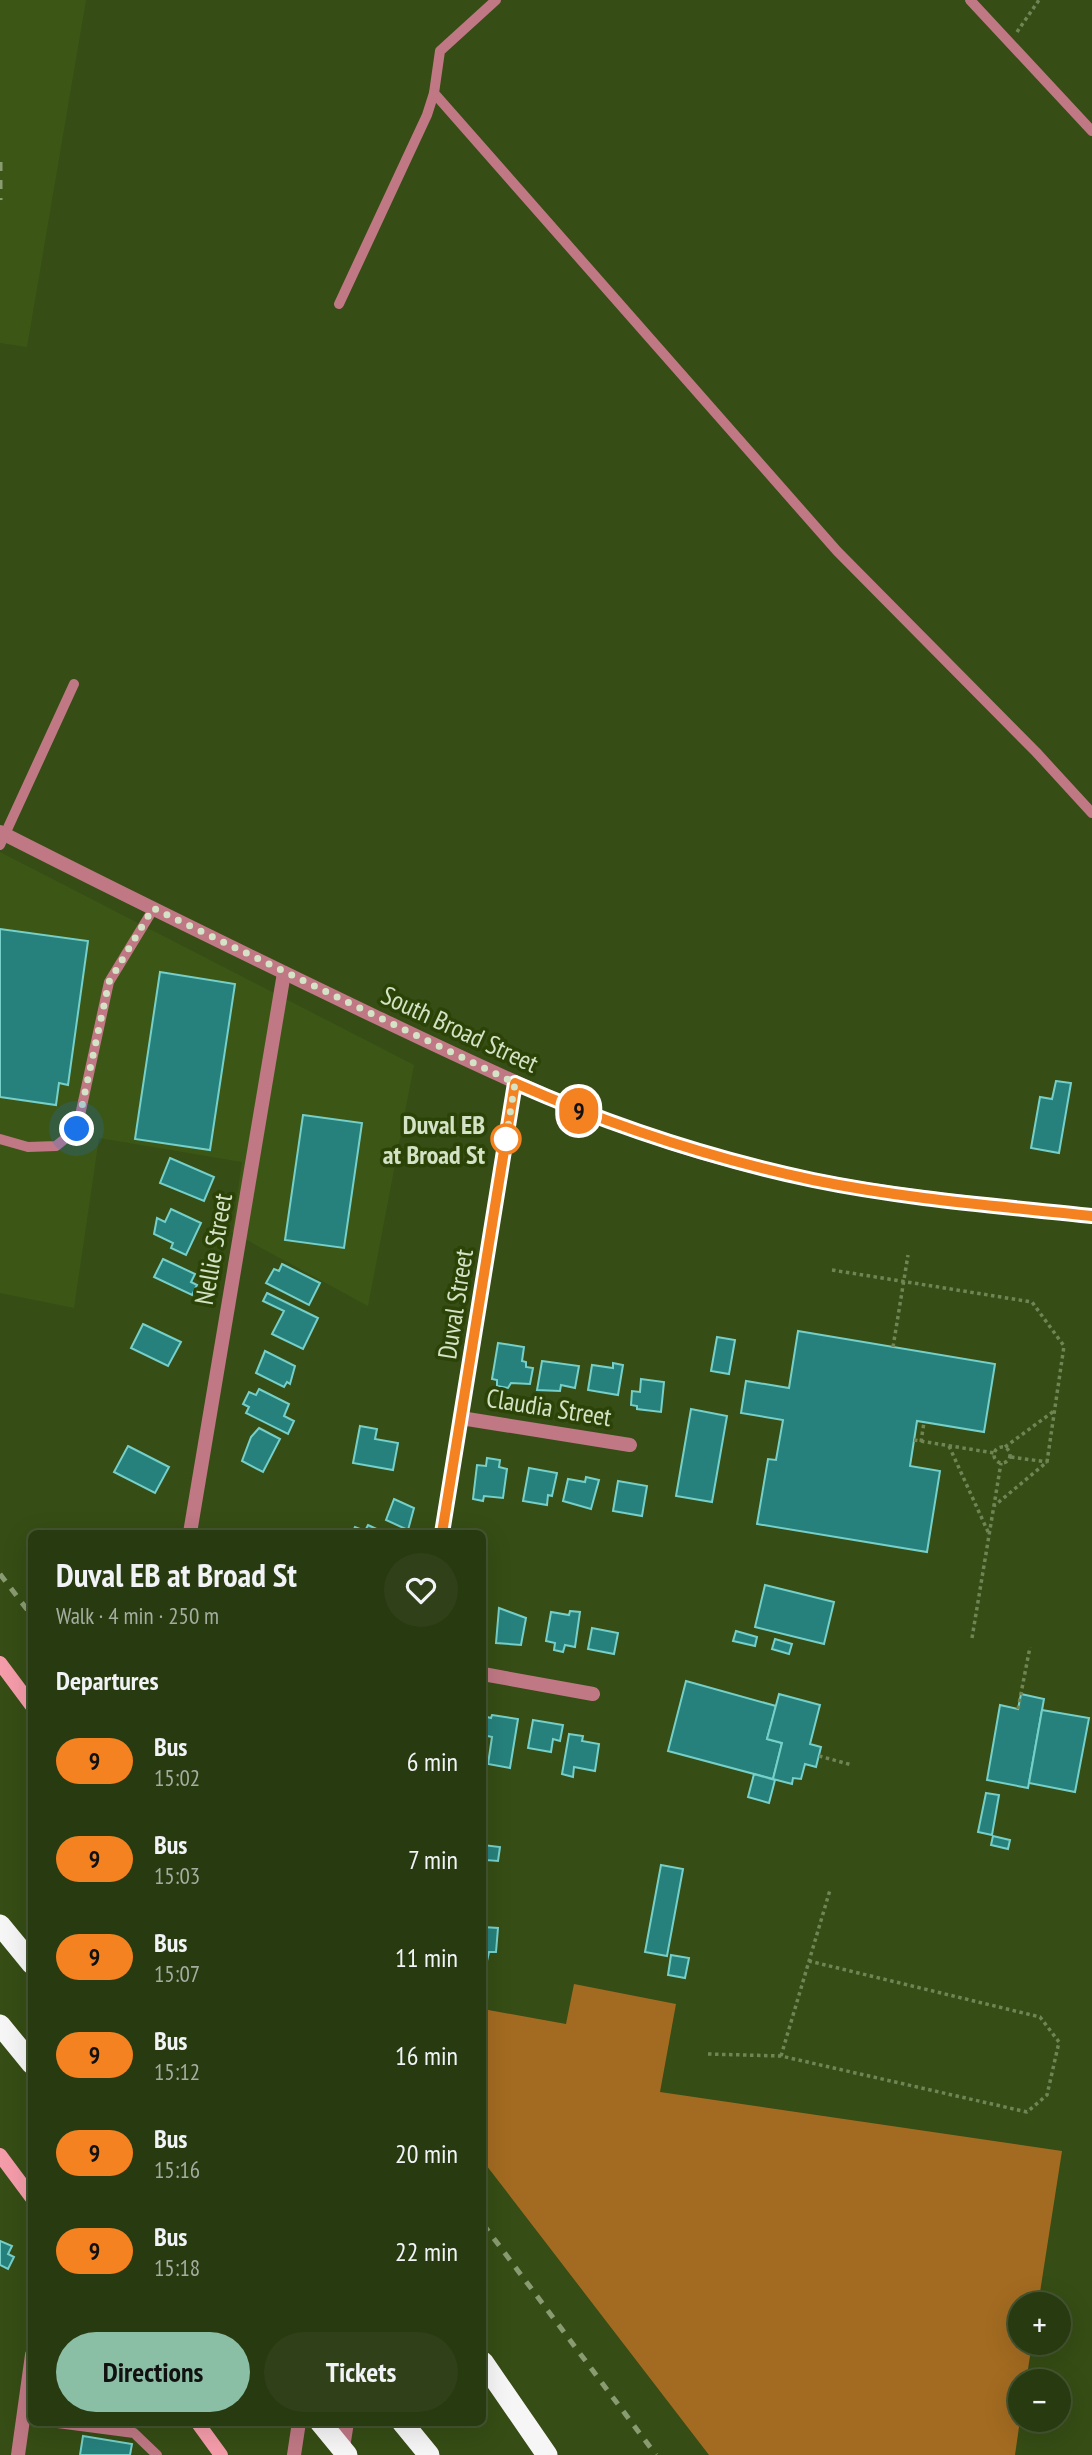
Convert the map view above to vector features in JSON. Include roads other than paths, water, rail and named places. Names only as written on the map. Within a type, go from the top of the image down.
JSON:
[{"type":"highway","points":[[0,1925],[28,1959]]},
{"type":"highway","points":[[0,2025],[28,2059]]},
{"type":"highway","points":[[486,2366],[547,2455]]},
{"type":"highway","points":[[323,2426],[344,2455]]},
{"type":"highway","points":[[405,2426],[429,2455]]},
{"type":"main road","points":[[0,1663],[28,1701]]},
{"type":"main road","points":[[0,2155],[28,2193]]},
{"type":"main road","points":[[200,2426],[221,2455]]},
{"type":"street","name":"South Broad Street","points":[[2,837],[515,1083],[641,1134],[772,1171],[904,1195],[1092,1216]]},
{"type":"street","name":"Nellie Street","points":[[191,1530],[284,973]]},
{"type":"street","name":"Duval Street","points":[[442,1530],[515,1083]]},
{"type":"street","name":"Claudia Street","points":[[461,1418],[630,1445]]},
{"type":"street","points":[[486,1675],[593,1694]]},
{"type":"street","points":[[18,2455],[27,2419]]},
{"type":"street","points":[[294,2455],[298,2426]]},
{"type":"street","points":[[344,2455],[347,2426]]},
{"type":"lane","points":[[339,304],[427,116],[440,51],[496,0]]},
{"type":"lane","points":[[970,0],[1092,131]]},
{"type":"lane","points":[[433,93],[837,551],[1036,752],[1092,813]]},
{"type":"lane","points":[[2,837],[74,684]]},
{"type":"lane","points":[[0,1139],[28,1147],[56,1146],[77,1129],[109,982],[153,908]]},
{"type":"lane","points":[[81,2426],[134,2433],[157,2455]]},
{"type":"railway","points":[[0,162],[0,200]]},
{"type":"railway","points":[[0,1574],[28,1611]]},
{"type":"railway","points":[[486,2228],[656,2455]]},
{"type":"place","name":"Duval EB at Broad St","points":[[506,1139]]}]
